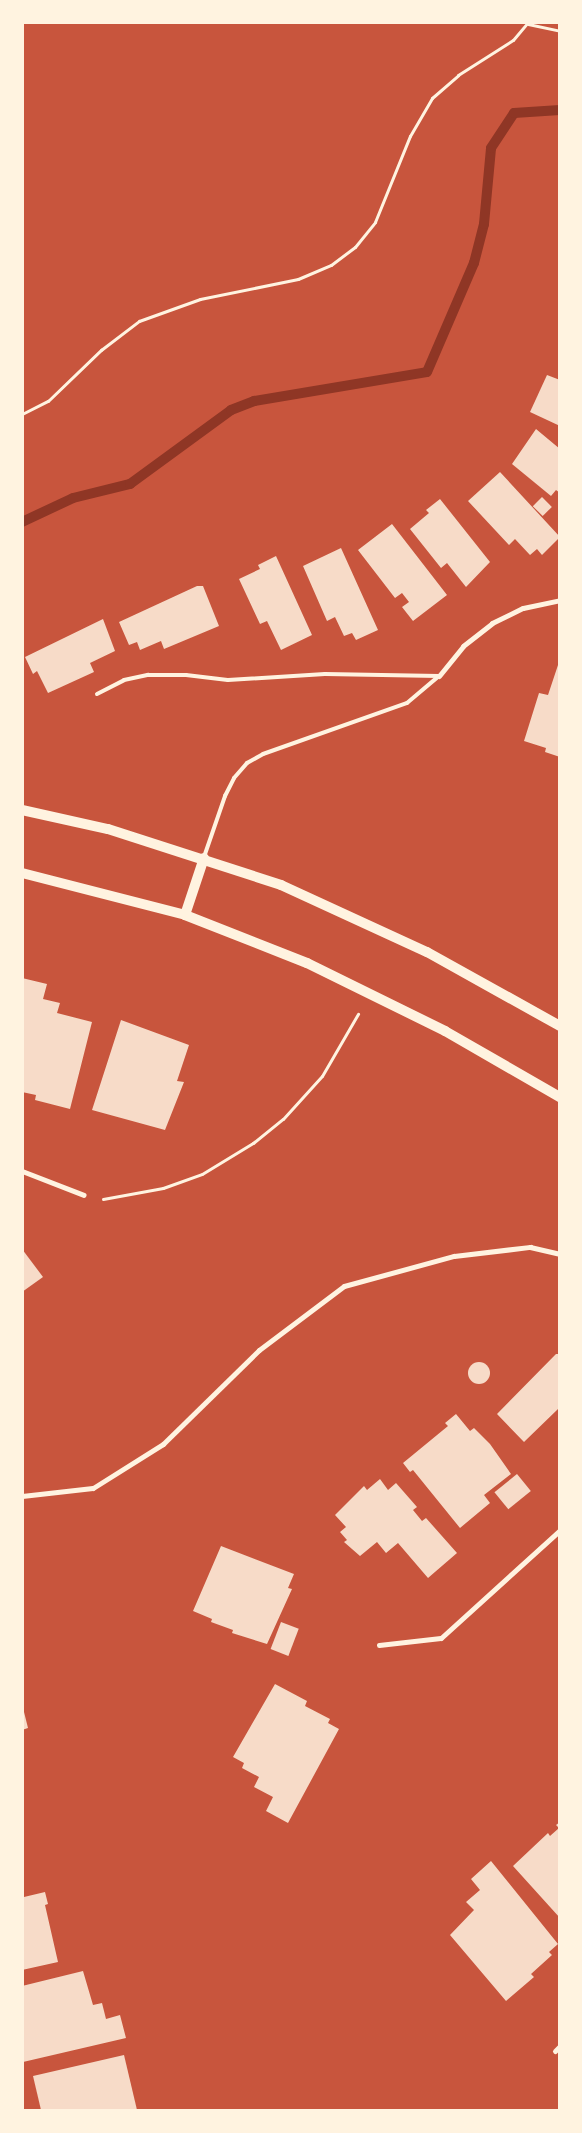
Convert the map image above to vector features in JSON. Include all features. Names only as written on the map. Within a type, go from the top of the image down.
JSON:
[{"type":"main road","points":[[22,810],[108,829],[204,858],[281,885],[356,917],[427,952],[560,1026]]},
{"type":"main road","points":[[185,916],[204,858]]},
{"type":"main road","points":[[22,873],[185,916],[307,963],[444,1031],[560,1097]]},
{"type":"street","points":[[439,676],[463,646],[492,623],[523,608],[560,600]]},
{"type":"street","points":[[22,1171],[84,1195]]},
{"type":"street","points":[[22,1496],[93,1488],[163,1444],[259,1350],[344,1286],[454,1256],[530,1247],[560,1254]]},
{"type":"street","points":[[379,1645],[441,1638],[560,1530]]},
{"type":"street","points":[[555,2051],[560,2046]]},
{"type":"lane","points":[[98,694],[124,680],[148,674],[186,674],[228,680],[326,674],[439,676]]},
{"type":"lane","points":[[204,858],[225,796],[234,778],[247,763],[263,754],[407,703],[439,676]]},
{"type":"path","points":[[22,414],[48,401],[101,350],[139,322],[200,299],[298,279],[331,264],[355,248],[375,222],[410,136],[432,98],[458,75],[514,40],[528,23],[560,30]]},
{"type":"path","points":[[84,1195],[101,1200],[141,1194],[202,1174],[237,1155],[283,1119],[318,1081],[369,993]]},
{"type":"building","points":[[547,375],[560,380],[560,426],[530,412]]},
{"type":"building","points":[[536,429],[560,449],[560,493],[556,490],[551,496],[512,464]]},
{"type":"building","points":[[500,472],[560,537],[542,555],[537,549],[530,555],[515,539],[509,545],[468,501]]},
{"type":"building","points":[[542,497],[552,507],[543,516],[533,506]]},
{"type":"building","points":[[440,499],[490,562],[466,587],[447,563],[441,568],[410,529],[429,513],[426,510]]},
{"type":"building","points":[[392,524],[447,595],[413,621],[402,607],[409,602],[402,593],[395,598],[358,550]]},
{"type":"building","points":[[341,548],[378,630],[356,640],[352,633],[344,636],[335,617],[327,621],[303,566]]},
{"type":"building","points":[[276,556],[312,635],[281,650],[267,621],[260,624],[239,579],[260,569],[258,565]]},
{"type":"building","points":[[197,586],[203,586],[219,626],[164,649],[161,641],[140,650],[137,642],[129,645],[119,622]]},
{"type":"building","points":[[103,619],[115,651],[90,663],[94,672],[48,693],[37,671],[33,674],[25,657]]},
{"type":"building","points":[[558,665],[560,665],[560,757],[545,752],[546,748],[524,741],[539,693],[548,695]]},
{"type":"building","points":[[22,978],[47,984],[43,999],[60,1003],[57,1013],[92,1022],[70,1109],[35,1100],[36,1095],[22,1092]]},
{"type":"building","points":[[121,1020],[189,1045],[177,1081],[184,1082],[165,1130],[92,1110]]},
{"type":"building","points":[[22,1249],[43,1277],[22,1292]]},
{"type":"building","points":[[556,1354],[560,1354],[560,1411],[558,1409],[524,1442],[497,1414]]},
{"type":"building","points":[[479,1362],[489,1369],[490,1373],[483,1383],[479,1384],[469,1377],[468,1373],[475,1363]]},
{"type":"building","points":[[456,1414],[470,1431],[474,1428],[490,1444],[511,1474],[484,1495],[490,1503],[460,1528],[413,1470],[410,1472],[403,1463],[448,1426],[445,1423]]},
{"type":"building","points":[[517,1474],[531,1491],[508,1509],[494,1492]]},
{"type":"building","points":[[380,1479],[388,1490],[396,1483],[417,1507],[413,1510],[422,1521],[426,1518],[457,1553],[428,1578],[398,1543],[386,1553],[377,1542],[360,1556],[344,1542],[347,1540],[340,1532],[346,1527],[335,1515],[364,1486],[367,1490]]},
{"type":"building","points":[[221,1546],[294,1574],[288,1588],[292,1589],[267,1644],[232,1633],[233,1630],[211,1622],[212,1619],[193,1611]]},
{"type":"building","points":[[281,1622],[299,1629],[288,1656],[271,1649]]},
{"type":"building","points":[[275,1684],[307,1701],[305,1706],[330,1719],[328,1723],[339,1729],[288,1823],[266,1811],[273,1797],[254,1787],[259,1777],[242,1768],[244,1763],[233,1757]]},
{"type":"building","points":[[22,1709],[28,1728],[22,1730]]},
{"type":"building","points":[[560,1822],[560,1918],[513,1866],[548,1833],[550,1836],[559,1828],[556,1825]]},
{"type":"building","points":[[491,1861],[558,1944],[549,1952],[552,1955],[531,1974],[534,1977],[506,2001],[450,1935],[474,1910],[466,1902],[480,1890],[471,1879]]},
{"type":"building","points":[[45,1892],[48,1904],[45,1905],[58,1962],[22,1970],[22,1894],[24,1897]]},
{"type":"building","points":[[83,1971],[93,2005],[102,2003],[106,2019],[120,2015],[126,2038],[23,2062],[22,1986]]},
{"type":"building","points":[[124,2055],[137,2110],[41,2110],[33,2076]]},
{"type":"waterway","points":[[22,522],[73,498],[130,484],[231,410],[254,401],[427,372],[474,263],[484,224],[491,148],[514,113],[560,110]]}]
